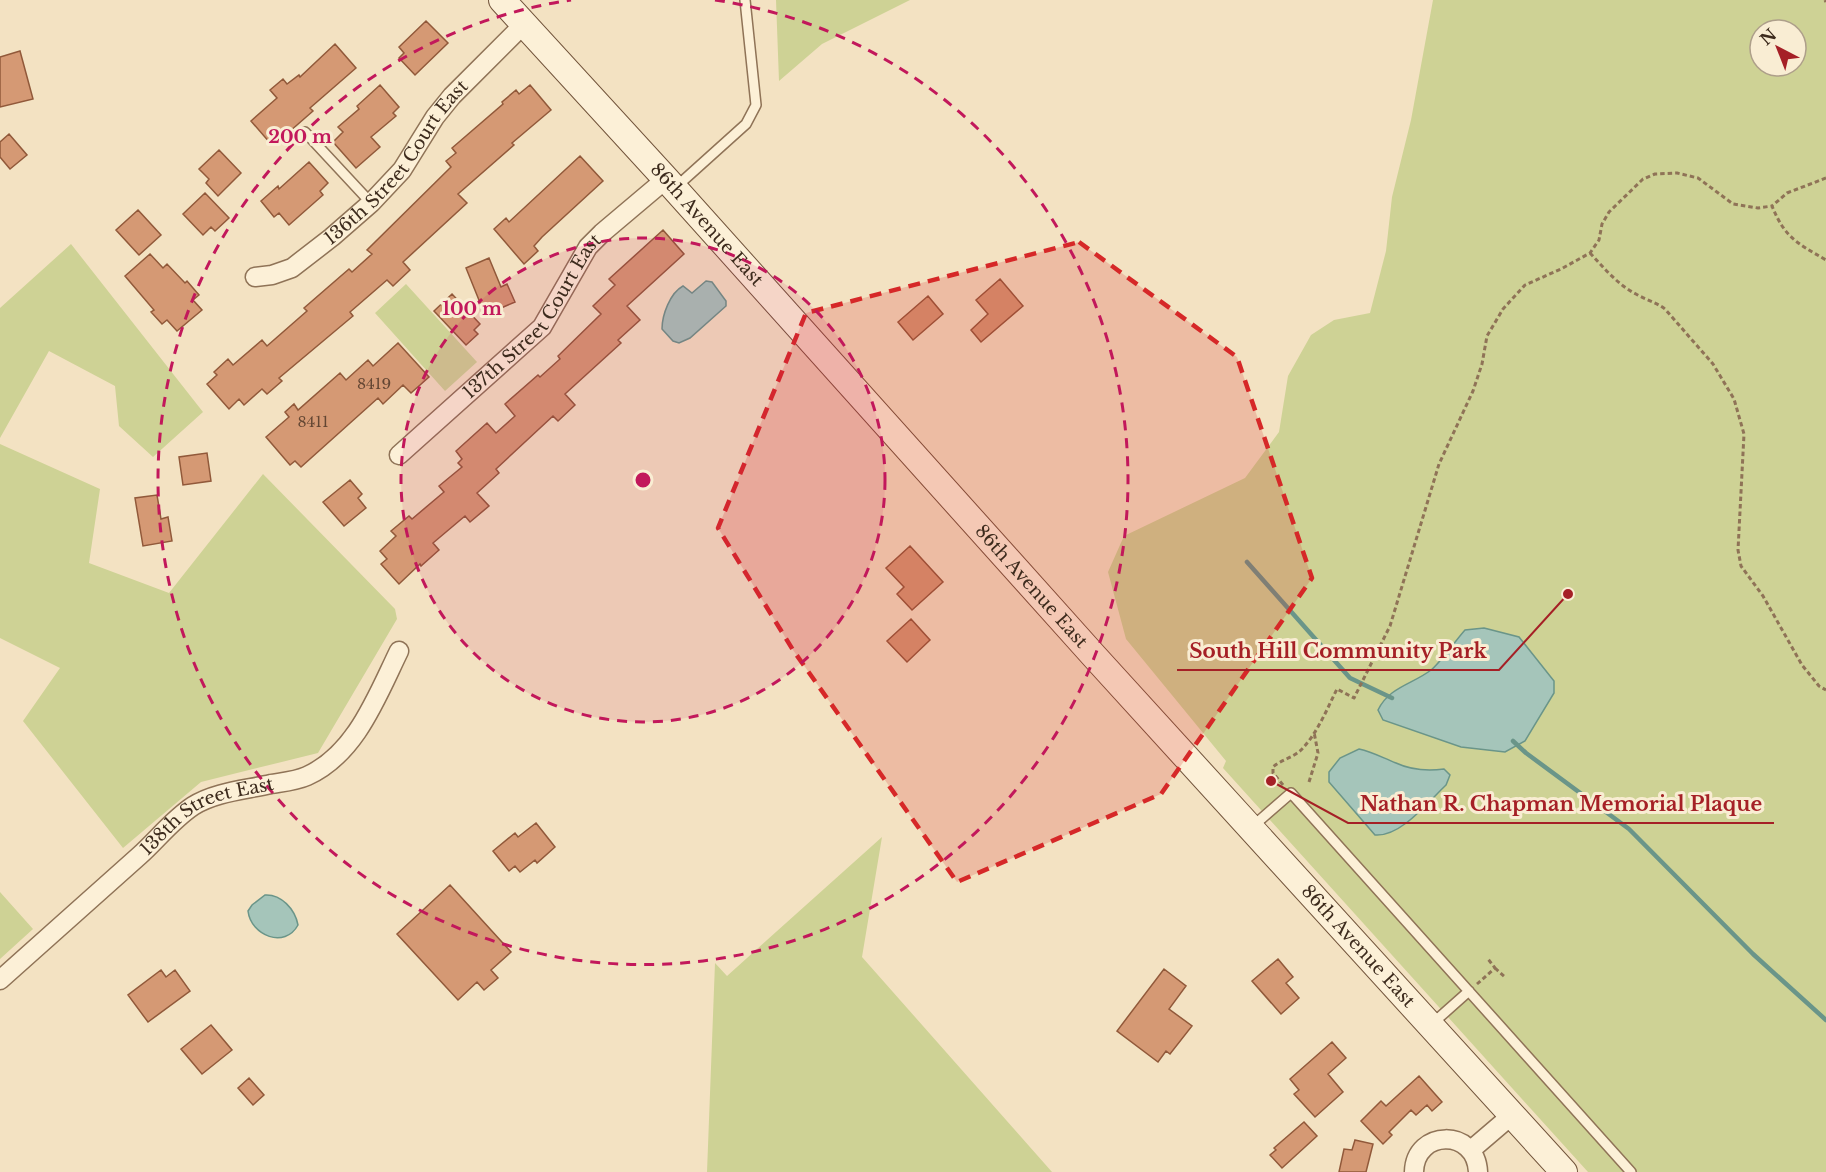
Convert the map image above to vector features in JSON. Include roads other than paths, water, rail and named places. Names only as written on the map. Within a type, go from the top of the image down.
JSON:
[{"type":"street","name":"86th Avenue East","points":[[502,0],[1564,1172]]},
{"type":"street","name":"136th Street Court East","points":[[255,277],[272,275],[292,268],[371,203],[402,170],[435,117],[452,96],[524,24]]},
{"type":"street","name":"137th Street Court East","points":[[399,455],[542,327],[588,248],[602,233],[670,184]]},
{"type":"street","name":"138th Street East","points":[[0,980],[194,805],[228,793],[305,777],[325,766],[352,739],[369,713],[399,651]]},
{"type":"street","points":[[1471,1150],[1512,1115]]},
{"type":"street","points":[[1414,1172],[1417,1158],[1423,1149],[1438,1140],[1454,1140],[1471,1150],[1478,1163],[1478,1172]]},
{"type":"lane","points":[[670,184],[746,124],[756,105],[745,0]]},
{"type":"lane","points":[[305,132],[371,203]]},
{"type":"lane","points":[[1251,828],[1290,793],[1631,1172]]},
{"type":"lane","points":[[1431,1025],[1469,992]]},
{"type":"water","points":[[706,281],[712,282],[726,301],[726,306],[690,338],[679,343],[673,341],[662,329],[663,317],[671,299],[683,286],[692,293]]},
{"type":"water","points":[[1484,628],[1519,637],[1554,681],[1554,693],[1525,741],[1505,752],[1461,747],[1383,720],[1378,710],[1388,696],[1431,670],[1465,630]]},
{"type":"water","points":[[1359,749],[1414,769],[1444,769],[1450,775],[1446,785],[1404,825],[1385,834],[1375,835],[1329,782],[1329,772],[1340,758]]},
{"type":"water","points":[[265,895],[282,900],[294,913],[298,925],[292,932],[277,938],[262,933],[255,927],[248,911]]},
{"type":"waterway","points":[[1247,562],[1350,678],[1392,698]]},
{"type":"waterway","points":[[1513,741],[1629,829],[1753,954],[1826,1020]]},
{"type":"place","name":"South Hill Community Park","points":[[1568,594]]},
{"type":"place","name":"Nathan R. Chapman Memorial Plaque","points":[[1271,781]]}]
